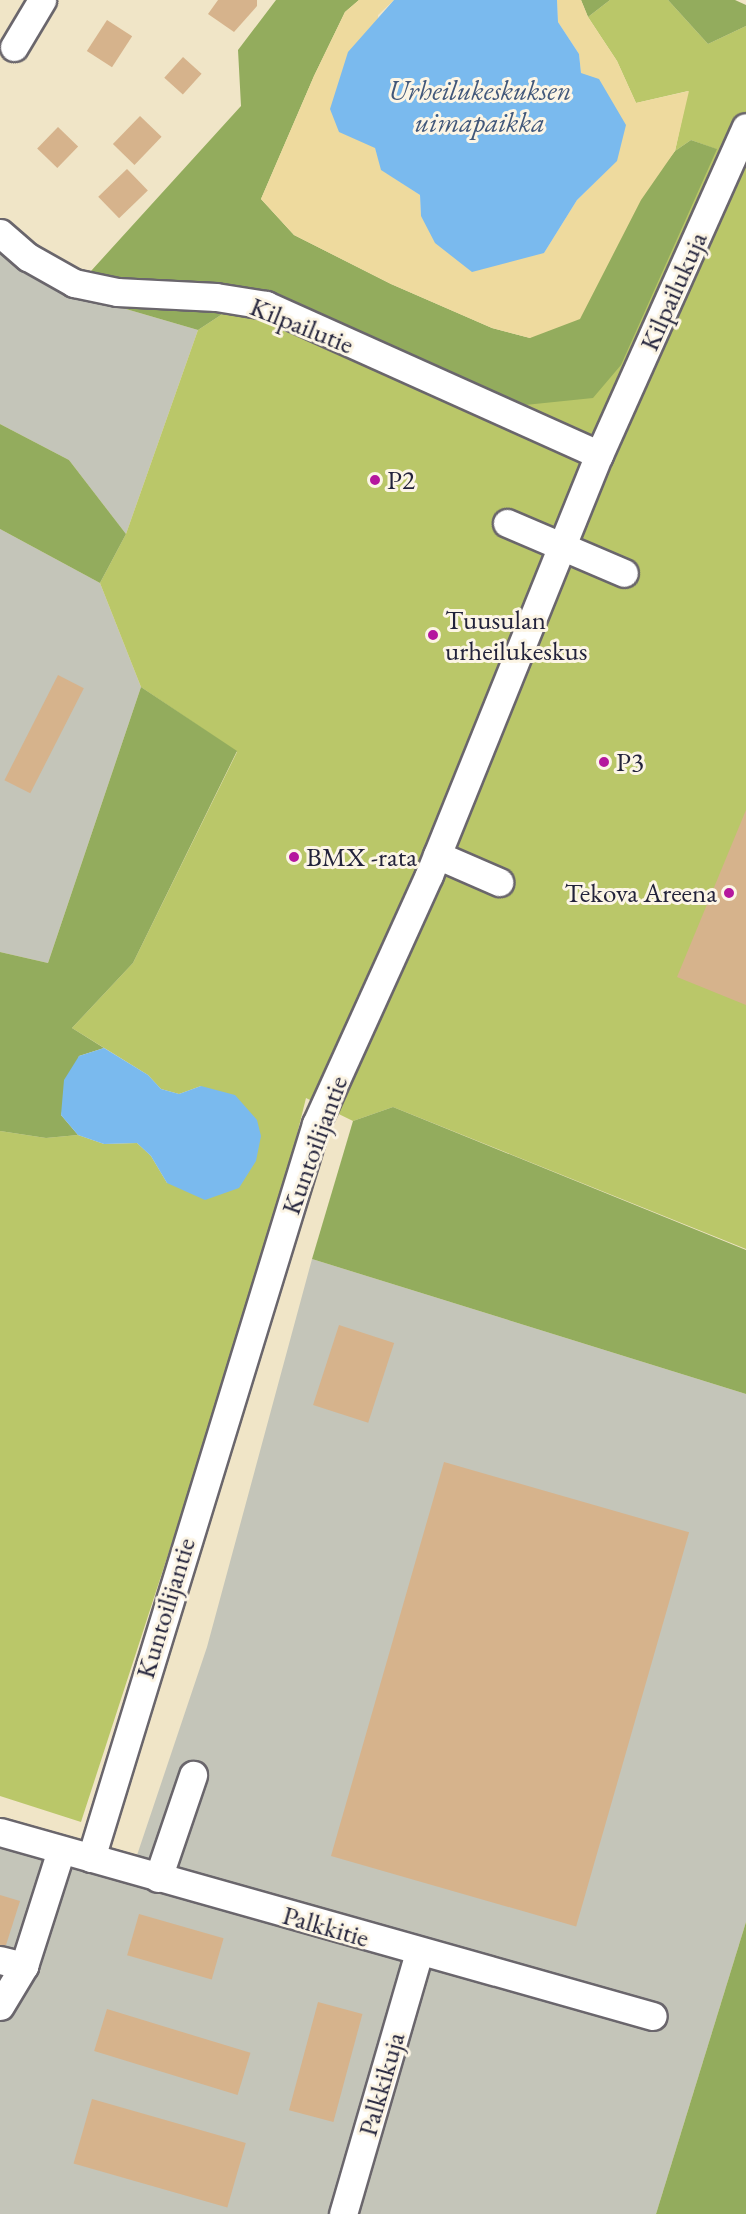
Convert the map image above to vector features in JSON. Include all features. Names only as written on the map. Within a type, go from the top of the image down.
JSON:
[{"type":"street","points":[[14,47],[42,0]]},
{"type":"street","name":"Kilpailukuja","points":[[600,455],[746,127]]},
{"type":"street","name":"Kilpailutie","points":[[0,233],[28,257],[74,283],[117,291],[216,297],[266,305],[600,455]]},
{"type":"street","name":"Kuntoilijantie","points":[[91,1858],[316,1124],[437,855],[470,752],[562,548],[600,455]]},
{"type":"street","points":[[507,523],[624,573]]},
{"type":"street","points":[[437,855],[499,882]]},
{"type":"street","points":[[158,1878],[193,1775]]},
{"type":"street","name":"Palkkitie","points":[[0,1832],[419,1953],[653,2016]]},
{"type":"street","points":[[0,2006],[12,1963],[61,1850]]},
{"type":"street","name":"Palkkikuja","points":[[343,2214],[419,1953]]},
{"type":"shaded area","points":[[0,240],[71,293],[198,330],[126,534],[69,460],[0,424]]},
{"type":"shaded area","points":[[0,529],[100,583],[141,687],[48,963],[0,952]]},
{"type":"shaded area","points":[[312,1259],[746,1394],[746,1922],[656,2214],[0,2214],[0,1840],[130,1876],[207,1647]]},
{"type":"green space","points":[[276,0],[359,0],[345,12],[314,76],[261,199],[294,235],[391,284],[492,328],[530,338],[675,151],[691,140],[717,149],[621,365],[593,398],[525,405],[259,290],[198,330],[71,293],[241,106],[238,50]]},
{"type":"green space","points":[[581,0],[610,0],[588,17]]},
{"type":"green space","name":"Tuusulan urheilukeskus","points":[[610,0],[668,0],[708,44],[746,26],[746,1249],[393,1107],[353,1121],[306,1098],[272,1235],[81,1822],[0,1796],[0,1131],[46,1138],[78,1135],[104,1144],[137,1143],[151,1156],[167,1183],[201,1086],[179,1094],[161,1089],[148,1075],[72,1028],[133,963],[237,752],[141,687],[100,583],[126,534],[198,330],[259,290],[525,405],[716,149],[691,140],[675,151],[688,91],[636,103],[617,61],[588,17]]},
{"type":"green space","points":[[668,0],[735,0],[746,5],[746,26],[708,44]]},
{"type":"green space","points":[[0,424],[69,460],[126,534],[100,583],[0,529]]},
{"type":"green space","points":[[141,687],[237,751],[133,963],[72,1028],[104,1048],[79,1056],[61,1115],[78,1135],[46,1138],[0,1131],[0,952],[48,963]]},
{"type":"green space","points":[[393,1107],[746,1250],[746,1394],[312,1259],[353,1121]]},
{"type":"green space","points":[[746,1922],[746,2214],[656,2214]]},
{"type":"sand","points":[[359,0],[394,0],[378,15],[375,148],[382,170],[420,195],[421,216],[544,253],[577,200],[617,160],[581,73],[579,54],[558,22],[557,0],[581,0],[588,17],[617,61],[636,103],[689,91],[675,151],[641,200],[580,319],[530,338],[492,328],[391,284],[294,235],[261,199],[314,76],[345,12]]},
{"type":"water","name":"Urheilukeskuksen uimapaikka","points":[[394,0],[557,0],[558,22],[579,54],[581,73],[599,79],[626,125],[617,161],[577,200],[544,253],[472,272],[435,243],[421,216],[420,195],[381,170],[375,148],[339,132],[330,109],[348,52]]},
{"type":"water","points":[[104,1048],[148,1075],[161,1089],[179,1094],[201,1086],[235,1095],[257,1120],[261,1136],[256,1161],[239,1188],[205,1200],[167,1183],[151,1156],[137,1143],[104,1144],[78,1135],[61,1115],[64,1080],[79,1056]]},
{"type":"building","points":[[218,0],[257,0],[257,6],[234,32],[208,14]]},
{"type":"building","points":[[107,20],[132,36],[112,67],[87,51]]},
{"type":"building","points":[[183,57],[202,74],[183,95],[164,78]]},
{"type":"building","points":[[140,116],[162,137],[134,165],[113,144]]},
{"type":"building","points":[[58,127],[78,146],[57,168],[37,149]]},
{"type":"building","points":[[127,169],[148,191],[119,218],[98,197]]},
{"type":"building","points":[[58,675],[84,688],[30,793],[4,780]]},
{"type":"building","name":"Tekova Areena","points":[[746,810],[746,1005],[677,977]]},
{"type":"building","points":[[339,1325],[394,1343],[368,1423],[313,1405]]},
{"type":"building","points":[[444,1462],[689,1532],[576,1926],[331,1856]]},
{"type":"building","points":[[0,1895],[20,1901],[6,1945],[0,1945]]},
{"type":"building","points":[[139,1914],[224,1938],[212,1980],[127,1955]]},
{"type":"building","points":[[318,2002],[362,2014],[333,2122],[289,2110]]},
{"type":"building","points":[[107,2009],[250,2053],[238,2095],[94,2051]]},
{"type":"building","points":[[92,2099],[246,2143],[227,2208],[74,2163]]},
{"type":"place","name":"P2","points":[[375,480]]},
{"type":"place","name":"Tuusulan urheilukeskus","points":[[433,635]]},
{"type":"place","name":"P3","points":[[604,762]]},
{"type":"place","name":"BMX -rata","points":[[294,857]]},
{"type":"place","name":"Tekova Areena","points":[[729,893]]}]
